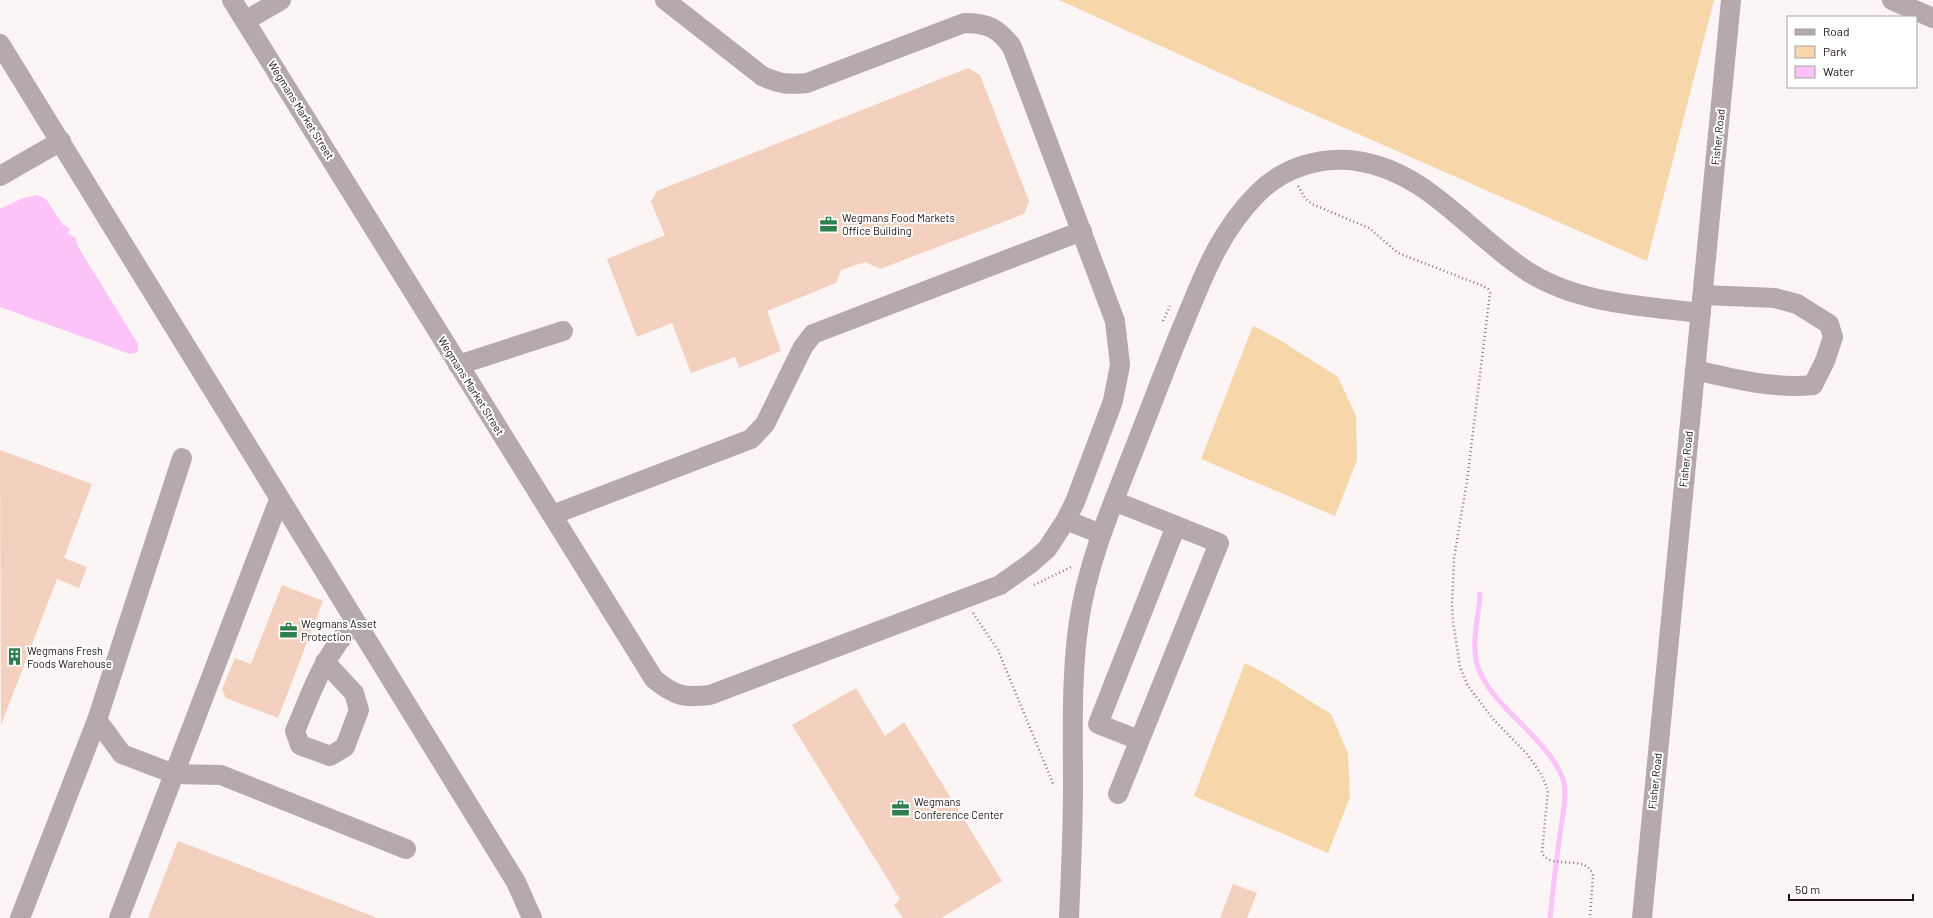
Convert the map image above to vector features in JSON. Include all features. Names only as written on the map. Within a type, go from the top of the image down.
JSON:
[{"type":"street","name":"Wegmans Market Street","points":[[232,0],[654,679],[669,691],[689,698],[710,695],[1000,585],[1027,566],[1047,548],[1066,520],[1075,502],[1113,401],[1120,365],[1115,321],[1012,47],[1003,34],[992,27],[979,23],[964,23],[807,83],[791,85],[776,82],[762,76],[665,0]]},
{"type":"street","points":[[245,21],[281,0]]},
{"type":"street","name":"Fisher Road","points":[[1642,918],[1731,0]]},
{"type":"street","points":[[1892,0],[1933,18]]},
{"type":"street","points":[[0,44],[279,500],[516,882],[532,918]]},
{"type":"street","points":[[0,176],[61,142]]},
{"type":"street","points":[[1069,918],[1073,811],[1073,725],[1079,624],[1090,568],[1114,501],[1207,266],[1229,226],[1256,195],[1283,174],[1302,166],[1320,161],[1339,159],[1375,164],[1389,169],[1420,185],[1499,252],[1532,274],[1582,296],[1600,299],[1702,304],[1775,298],[1797,304],[1829,324],[1833,337],[1826,361],[1813,385],[1795,387],[1738,380],[1695,370]]},
{"type":"street","points":[[552,514],[751,438],[765,424],[809,336],[1082,231]]},
{"type":"street","points":[[458,365],[563,331]]},
{"type":"street","points":[[20,918],[97,720],[182,458]]},
{"type":"street","points":[[119,918],[279,500]]},
{"type":"street","points":[[1114,501],[1219,543],[1118,794]]},
{"type":"street","points":[[1066,520],[1102,534]]},
{"type":"street","points":[[1098,724],[1176,526]]},
{"type":"street","points":[[325,662],[343,636],[355,623]]},
{"type":"street","points":[[97,720],[122,754],[174,774],[222,775],[406,849]]},
{"type":"street","points":[[1073,725],[1098,724],[1139,740]]},
{"type":"path","points":[[1283,174],[1297,184],[1305,198],[1312,204],[1369,228],[1398,254],[1483,286],[1490,292],[1466,489],[1454,558],[1452,606],[1460,667],[1468,686],[1493,719],[1527,754],[1546,782],[1548,790],[1542,852],[1548,859],[1584,865],[1592,870],[1593,875],[1590,918]]},
{"type":"path","points":[[1162,324],[1170,304]]},
{"type":"path","points":[[1028,588],[1070,569],[1072,564]]},
{"type":"path","points":[[979,608],[972,611],[998,650],[1054,786]]},
{"type":"green space","points":[[1059,0],[1714,0],[1647,261],[1249,86]]},
{"type":"green space","points":[[1253,326],[1280,340],[1338,377],[1356,416],[1357,460],[1335,516],[1201,459]]},
{"type":"green space","points":[[1245,663],[1272,677],[1331,714],[1348,753],[1350,797],[1328,853],[1194,796]]},
{"type":"water","points":[[37,195],[46,199],[63,225],[70,228],[68,234],[76,238],[77,245],[138,344],[138,352],[130,354],[0,307],[0,209],[23,198]]},
{"type":"building","name":"Wegmans Food Markets Office Building","points":[[968,68],[980,75],[1029,201],[1024,214],[880,269],[865,262],[841,270],[836,283],[767,311],[781,351],[739,368],[735,357],[691,373],[672,323],[637,337],[607,259],[665,235],[651,202],[657,191]]},
{"type":"building","name":"Wegmans Fresh Foods Warehouse","points":[[0,450],[92,484],[64,558],[87,567],[79,588],[57,579],[1,725]]},
{"type":"building","name":"Wegmans Asset Protection","points":[[282,585],[323,601],[278,718],[226,698],[222,689],[235,658],[251,664]]},
{"type":"building","name":"Wegmans Conference Center","points":[[856,688],[885,736],[904,722],[1002,881],[941,918],[903,918],[894,905],[900,899],[792,725]]},
{"type":"building","points":[[178,841],[375,917],[375,918],[148,918]]},
{"type":"building","points":[[1233,884],[1257,893],[1247,918],[1220,918]]},
{"type":"waterway","points":[[1480,594],[1475,656],[1483,679],[1505,707],[1545,749],[1563,779],[1565,791],[1564,806],[1550,918]]},
{"type":"place","name":"Wegmans Food Markets Office Building","points":[[829,224]]},
{"type":"place","name":"Wegmans Asset Protection","points":[[288,630]]},
{"type":"place","name":"Wegmans Fresh Foods Warehouse","points":[[14,657]]},
{"type":"place","name":"Wegmans Conference Center","points":[[901,808]]}]
